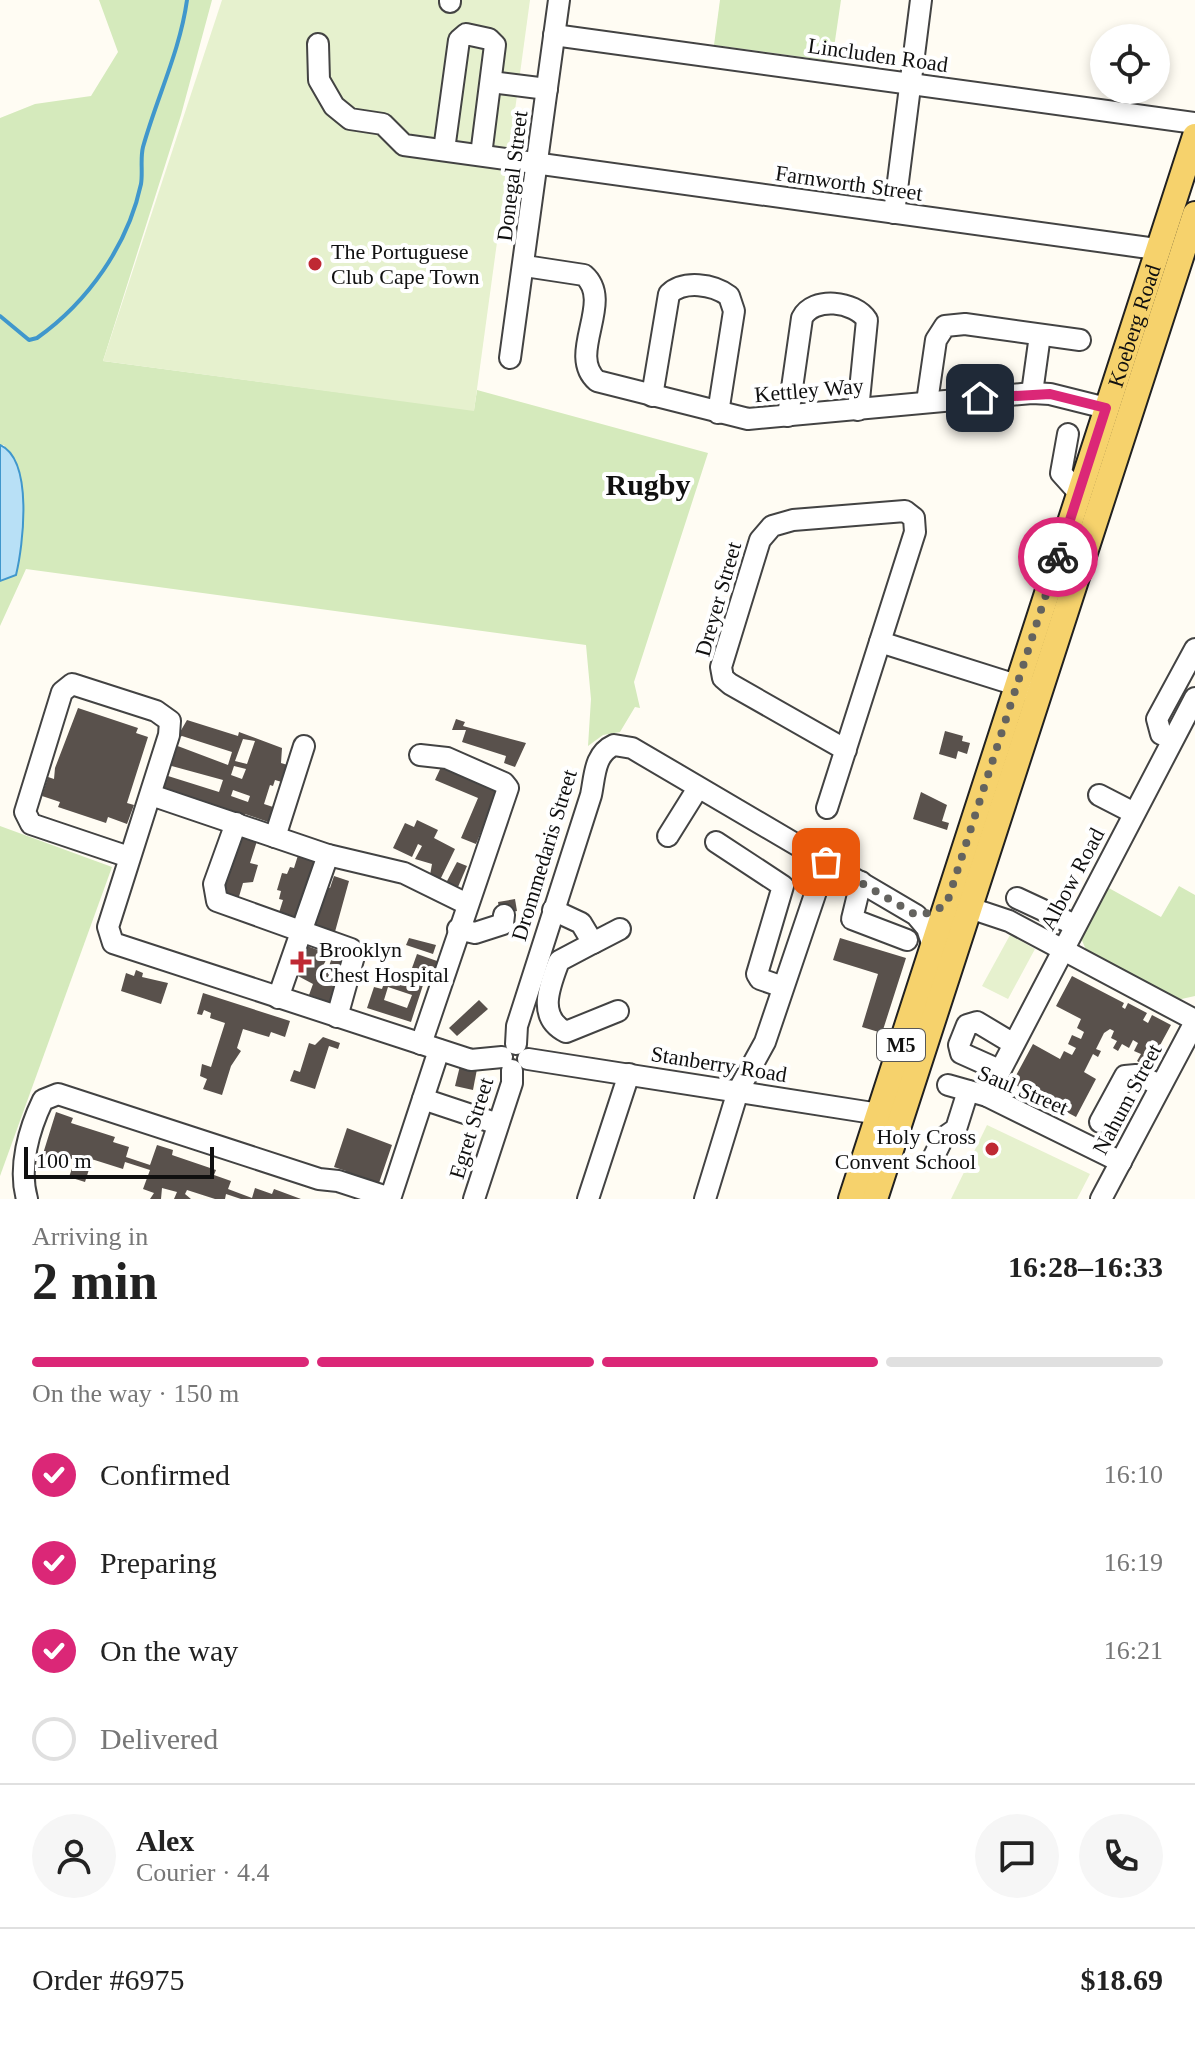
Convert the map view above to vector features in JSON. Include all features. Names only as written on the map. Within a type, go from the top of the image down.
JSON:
[{"type":"main road","name":"Koeberg Road","points":[[1028,688],[1079,493],[1195,136]]},
{"type":"main road","name":"Koeberg Road","points":[[851,1199],[890,1115],[1028,688],[1195,214]]},
{"type":"main road","name":"Koeberg Road","points":[[875,1199],[890,1115],[933,946],[959,905]]},
{"type":"street","name":"Donegal Street","points":[[510,358],[559,0]]},
{"type":"street","points":[[894,213],[921,0]]},
{"type":"street","points":[[444,150],[462,35],[493,41],[481,155]]},
{"type":"street","name":"Lincluden Road","points":[[554,35],[1195,123]]},
{"type":"street","name":"Farnworth Street","points":[[318,44],[319,80],[327,97],[350,119],[383,124],[404,145],[1156,249]]},
{"type":"street","points":[[491,82],[547,89]]},
{"type":"street","name":"Kettley Way","points":[[525,266],[588,278],[595,297],[586,360],[589,371],[604,383],[718,413],[748,419],[1032,393],[1061,396],[1106,408]]},
{"type":"street","points":[[652,396],[669,294],[686,285],[716,289],[729,296],[734,311],[718,413]]},
{"type":"street","points":[[788,416],[802,318],[810,307],[824,304],[858,309],[867,320],[858,410]]},
{"type":"street","points":[[927,402],[936,340],[945,326],[965,324],[1080,340]]},
{"type":"street","points":[[1032,393],[1040,335]]},
{"type":"street","points":[[1068,434],[1061,473],[1079,493]]},
{"type":"street","name":"Dreyer Street","points":[[827,808],[846,750],[915,532],[912,514],[900,511],[793,520],[772,526],[760,540],[721,667],[723,678],[846,750]]},
{"type":"street","points":[[880,642],[1028,688]]},
{"type":"street","points":[[1173,739],[1161,734],[1157,719],[1195,649]]},
{"type":"street","points":[[81,684],[166,715],[170,721],[169,735],[151,795],[129,857],[31,824],[25,812],[65,686],[81,684]]},
{"type":"street","name":"Albow Road","points":[[1195,698],[1062,949],[1195,1021]]},
{"type":"street","name":"Drommedaris Street","points":[[514,1057],[517,1026],[591,795],[597,762],[606,749],[619,745],[632,748],[916,915]]},
{"type":"street","points":[[275,837],[304,746]]},
{"type":"street","points":[[27,1199],[23,1166],[38,1110],[43,1100],[58,1094],[306,1175],[338,1181],[390,1198],[423,1099],[430,1047],[458,929],[508,788],[504,783],[447,758],[420,755]]},
{"type":"street","points":[[668,836],[698,788]]},
{"type":"street","points":[[151,795],[328,855],[404,873],[467,904]]},
{"type":"street","points":[[1099,795],[1134,813]]},
{"type":"street","points":[[236,823],[214,884],[217,901],[354,952],[337,1017]]},
{"type":"street","points":[[716,842],[783,886],[757,974],[760,979],[783,987]]},
{"type":"street","points":[[278,998],[328,855]]},
{"type":"street","name":"Stanberry Road","points":[[129,857],[108,927],[108,937],[113,943],[471,1060],[514,1057],[890,1115]]},
{"type":"street","points":[[706,1199],[738,1091],[749,1068],[759,1056],[826,862]]},
{"type":"street","points":[[861,882],[852,919],[907,940]]},
{"type":"street","points":[[1017,898],[1075,925]]},
{"type":"street","points":[[916,915],[959,905],[1009,921],[1062,949],[999,1070],[978,1094],[956,1129],[943,1138],[933,1158]]},
{"type":"street","points":[[553,910],[581,923],[593,943]]},
{"type":"street","points":[[458,929],[475,933],[503,924],[504,915]]},
{"type":"street","points":[[916,915],[927,928],[933,946]]},
{"type":"street","points":[[618,1011],[570,1032],[557,1027],[547,1008],[546,998],[562,957],[620,929]]},
{"type":"street","name":"Nahum Street","points":[[1101,1199],[1195,1021]]},
{"type":"street","points":[[999,1070],[961,1053],[959,1045],[967,1025],[977,1022],[1012,1043]]},
{"type":"street","name":"Egret Street","points":[[474,1199],[498,1124],[514,1057]]},
{"type":"street","points":[[588,1199],[629,1074]]},
{"type":"street","points":[[1100,1122],[1125,1076],[1136,1075],[1161,1085]]},
{"type":"street","name":"Saul Street","points":[[948,1085],[1019,1111],[1121,1162]]},
{"type":"street","points":[[423,1099],[498,1124]]},
{"type":"green space","points":[[99,0],[212,0],[181,115],[103,361],[474,410],[477,390],[708,453],[634,682],[640,708],[635,707],[620,732],[603,735],[588,746],[591,699],[586,645],[26,569],[0,626],[0,581],[16,575],[23,508],[12,462],[4,445],[0,445],[0,118],[35,104],[91,96],[118,52]]},
{"type":"green space","name":"The Portuguese Club Cape Town","points":[[222,0],[530,0],[474,411],[103,361]]},
{"type":"green space","points":[[720,0],[841,0],[832,61],[714,45]]},
{"type":"green space","points":[[0,826],[112,867],[0,1176]]},
{"type":"green space","points":[[1179,886],[1195,895],[1195,996],[1177,1000],[1087,952],[1080,936],[1107,887],[1161,917]]},
{"type":"green space","points":[[1010,935],[1035,949],[1008,999],[982,986]]},
{"type":"green space","points":[[987,1125],[1090,1174],[1077,1199],[951,1199]]},
{"type":"water","points":[[0,445],[11,454],[18,468],[22,485],[23,525],[16,575],[0,581]]},
{"type":"building","points":[[78,708],[138,728],[136,733],[148,737],[127,803],[134,805],[127,824],[108,817],[106,823],[58,807],[60,802],[42,796],[48,777],[54,779],[55,768]]},
{"type":"building","points":[[456,719],[465,722],[463,726],[526,743],[515,767],[504,763],[506,756],[462,742],[466,730],[452,730]]},
{"type":"building","points":[[187,720],[238,736],[239,732],[282,748],[281,763],[291,766],[285,783],[275,780],[273,786],[270,785],[264,804],[276,808],[271,823],[163,789],[168,776],[219,792],[223,780],[168,765],[175,745],[228,765],[232,752],[182,736],[176,739]],"holes":[[[243,739],[255,741],[247,764],[235,761]],[[234,766],[246,769],[242,779],[231,775]],[[233,790],[250,796],[248,802],[231,796]]]},
{"type":"building","points":[[945,731],[963,736],[962,741],[970,743],[967,754],[958,751],[956,759],[939,754]]},
{"type":"building","points":[[442,765],[499,788],[476,844],[461,838],[478,798],[435,780]]},
{"type":"building","points":[[921,792],[947,805],[942,821],[949,823],[947,830],[913,819]]},
{"type":"building","points":[[417,820],[438,830],[434,838],[455,849],[440,880],[430,875],[432,864],[415,859],[422,846],[418,844],[412,857],[393,848],[405,823],[414,827]]},
{"type":"building","points":[[241,837],[257,841],[250,863],[258,865],[253,882],[243,883],[238,900],[218,892]]},
{"type":"building","points":[[300,849],[319,856],[297,925],[277,919],[283,900],[279,899],[281,891],[277,890],[282,873],[287,874],[290,867],[294,868]]},
{"type":"building","points":[[457,862],[467,866],[458,887],[446,883]]},
{"type":"building","points":[[334,876],[349,881],[333,939],[308,930],[323,886],[330,888]]},
{"type":"building","points":[[515,899],[517,911],[500,914],[498,902]]},
{"type":"building","points":[[409,938],[436,945],[433,954],[406,945]]},
{"type":"building","points":[[840,938],[906,958],[882,1033],[862,1027],[878,974],[833,960]]},
{"type":"building","points":[[307,946],[329,954],[322,968],[329,966],[333,955],[343,958],[339,969],[345,971],[335,1004],[309,995],[313,984],[298,976]]},
{"type":"building","points":[[417,954],[440,962],[435,976],[412,968]]},
{"type":"building","points":[[136,970],[143,973],[142,977],[168,983],[161,1004],[121,991],[126,973],[134,976]]},
{"type":"building","points":[[388,971],[424,982],[411,1022],[367,1008],[374,987],[382,989]],"holes":[[[388,987],[412,995],[407,1008],[384,1000]]]},
{"type":"building","points":[[1072,976],[1124,1003],[1122,1007],[1125,1009],[1128,1003],[1147,1013],[1143,1020],[1148,1023],[1152,1015],[1171,1025],[1152,1060],[1145,1057],[1142,1064],[1137,1061],[1141,1054],[1134,1051],[1138,1043],[1133,1040],[1129,1048],[1122,1044],[1118,1051],[1113,1048],[1117,1041],[1111,1038],[1114,1031],[1110,1029],[1104,1033],[1096,1049],[1101,1051],[1098,1057],[1093,1054],[1084,1072],[1096,1079],[1076,1117],[1012,1083],[1033,1044],[1060,1059],[1064,1051],[1072,1055],[1076,1048],[1068,1044],[1072,1035],[1081,1039],[1084,1032],[1077,1028],[1081,1019],[1056,1006]]},
{"type":"building","points":[[203,993],[290,1021],[285,1037],[271,1032],[269,1037],[243,1029],[237,1048],[241,1051],[231,1066],[222,1095],[203,1089],[207,1079],[200,1076],[202,1064],[211,1067],[225,1023],[210,1018],[211,1013],[204,1010],[202,1015],[197,1014]]},
{"type":"building","points":[[479,1000],[488,1009],[457,1036],[449,1028]]},
{"type":"building","points":[[323,1037],[340,1043],[338,1049],[329,1046],[315,1089],[290,1081],[294,1070],[300,1072],[309,1043],[315,1045]]},
{"type":"building","points":[[460,1066],[477,1069],[473,1090],[455,1086]]},
{"type":"building","points":[[56,1112],[73,1118],[71,1123],[115,1137],[113,1142],[129,1147],[126,1157],[150,1165],[157,1145],[173,1150],[172,1155],[216,1170],[214,1175],[231,1181],[228,1189],[252,1198],[255,1188],[272,1194],[274,1189],[301,1199],[241,1199],[226,1194],[225,1199],[215,1199],[187,1190],[185,1194],[191,1199],[174,1199],[177,1192],[162,1188],[161,1199],[150,1199],[154,1193],[143,1189],[150,1170],[125,1162],[123,1169],[85,1157],[84,1161],[91,1163],[85,1182],[69,1177],[75,1160],[60,1155],[57,1162],[42,1157]]},
{"type":"building","points":[[347,1128],[392,1145],[379,1183],[345,1174],[346,1171],[334,1167]]},
{"type":"waterway","points":[[0,316],[29,340],[37,338],[56,324],[89,290],[116,250],[135,207],[141,184],[143,147],[174,56],[187,0]]},
{"type":"way so far","points":[[826,862],[916,915],[934,912],[947,903],[1058,557]]},
{"type":"place","name":"The Portuguese Club Cape Town","points":[[315,264]]},
{"type":"place","name":"Brooklyn Chest Hospital","points":[[301,962]]},
{"type":"place","name":"Holy Cross Convent School","points":[[992,1149]]},
{"type":"district","name":"Rugby","points":[[648,484]]},
{"type":"route","points":[[980,398],[1050,394],[1106,408],[1058,557]]}]
